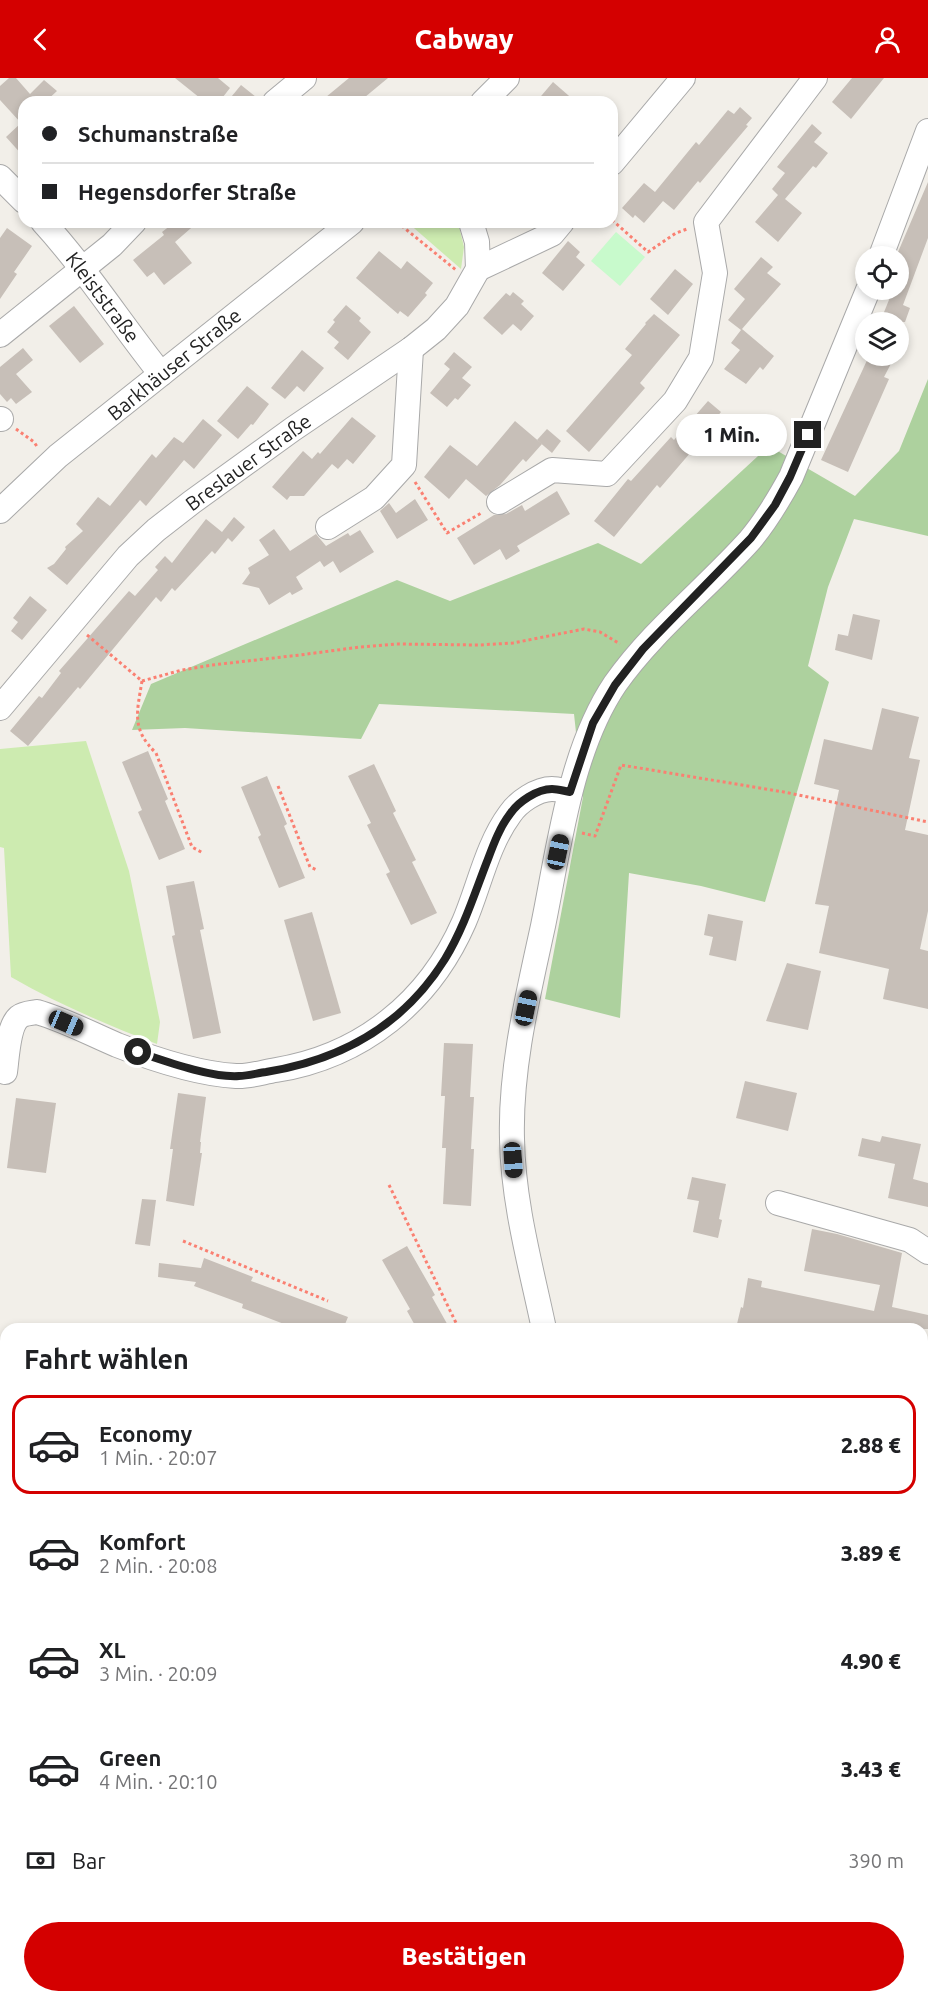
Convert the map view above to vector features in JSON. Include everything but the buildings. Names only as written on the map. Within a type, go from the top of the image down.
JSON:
[{"type":"street","points":[[282,96],[304,78]]},
{"type":"street","points":[[489,96],[507,78]]},
{"type":"street","points":[[618,156],[683,78]]},
{"type":"street","points":[[499,502],[552,470],[607,474],[675,401],[700,358],[715,273],[706,222],[815,78]]},
{"type":"street","points":[[885,246],[928,131]]},
{"type":"street","points":[[0,177],[18,195]]},
{"type":"street","name":"Kleiststraße","points":[[49,228],[70,251],[161,374]]},
{"type":"street","points":[[0,335],[112,245],[128,228]]},
{"type":"street","name":"Barkhäuser Straße","points":[[0,511],[57,456],[344,228]]},
{"type":"street","points":[[473,228],[477,242],[474,275]]},
{"type":"street","points":[[474,275],[552,234],[557,228]]},
{"type":"street","name":"Breslauer Straße","points":[[0,708],[128,556],[156,530],[293,429],[411,349],[436,329],[457,306],[474,275]]},
{"type":"street","points":[[543,1323],[514,1183],[511,1137],[521,1031],[570,792],[593,723],[615,685],[636,658],[751,538],[775,505],[790,477],[864,300]]},
{"type":"street","points":[[328,526],[374,498],[404,465],[411,349]]},
{"type":"street","points":[[4,1072],[12,1027],[19,1017],[38,1012],[176,1065],[225,1075],[239,1076],[296,1067],[340,1052],[376,1032],[415,999],[445,959],[466,916],[496,839],[511,812],[529,796],[550,789],[570,792]]},
{"type":"street","points":[[778,1203],[910,1239],[928,1252]]},
{"type":"path","points":[[618,225],[648,252],[676,233],[706,222]]},
{"type":"path","points":[[406,228],[474,275]]},
{"type":"path","points":[[0,419],[34,442],[42,454]]},
{"type":"path","points":[[404,465],[447,533],[499,502]]},
{"type":"path","points":[[72,623],[142,681]]},
{"type":"path","points":[[142,681],[182,670],[246,660],[396,644],[513,643],[584,629],[594,630],[610,637],[636,658]]},
{"type":"path","points":[[142,681],[137,714],[140,733],[156,753],[192,847],[203,854]]},
{"type":"path","points":[[595,836],[621,765],[784,792],[928,822]]},
{"type":"path","points":[[278,786],[310,867],[317,870]]},
{"type":"path","points":[[389,1185],[456,1323]]},
{"type":"path","points":[[183,1241],[328,1301]]},
{"type":"green space","points":[[414,228],[459,228],[464,247],[461,269]]},
{"type":"green space","points":[[616,232],[645,257],[620,286],[591,261]]},
{"type":"green space","points":[[928,379],[928,536],[854,519],[828,587],[808,666],[829,682],[765,902],[701,886],[629,873],[620,1018],[545,999],[583,797],[574,714],[379,704],[361,739],[185,728],[132,730],[151,684],[397,580],[450,601],[598,543],[641,564],[769,446],[855,496],[899,451]]},
{"type":"green space","points":[[86,741],[129,871],[160,1022],[157,1044],[83,1014],[11,977],[4,848],[0,847],[0,749]]},
{"type":"route","points":[[138,1052],[176,1065],[225,1075],[239,1076],[296,1067],[340,1052],[376,1032],[415,999],[445,959],[463,924],[496,839],[511,812],[529,796],[550,789],[570,792],[593,723],[615,685],[643,649],[751,538],[775,505],[808,435]]}]
